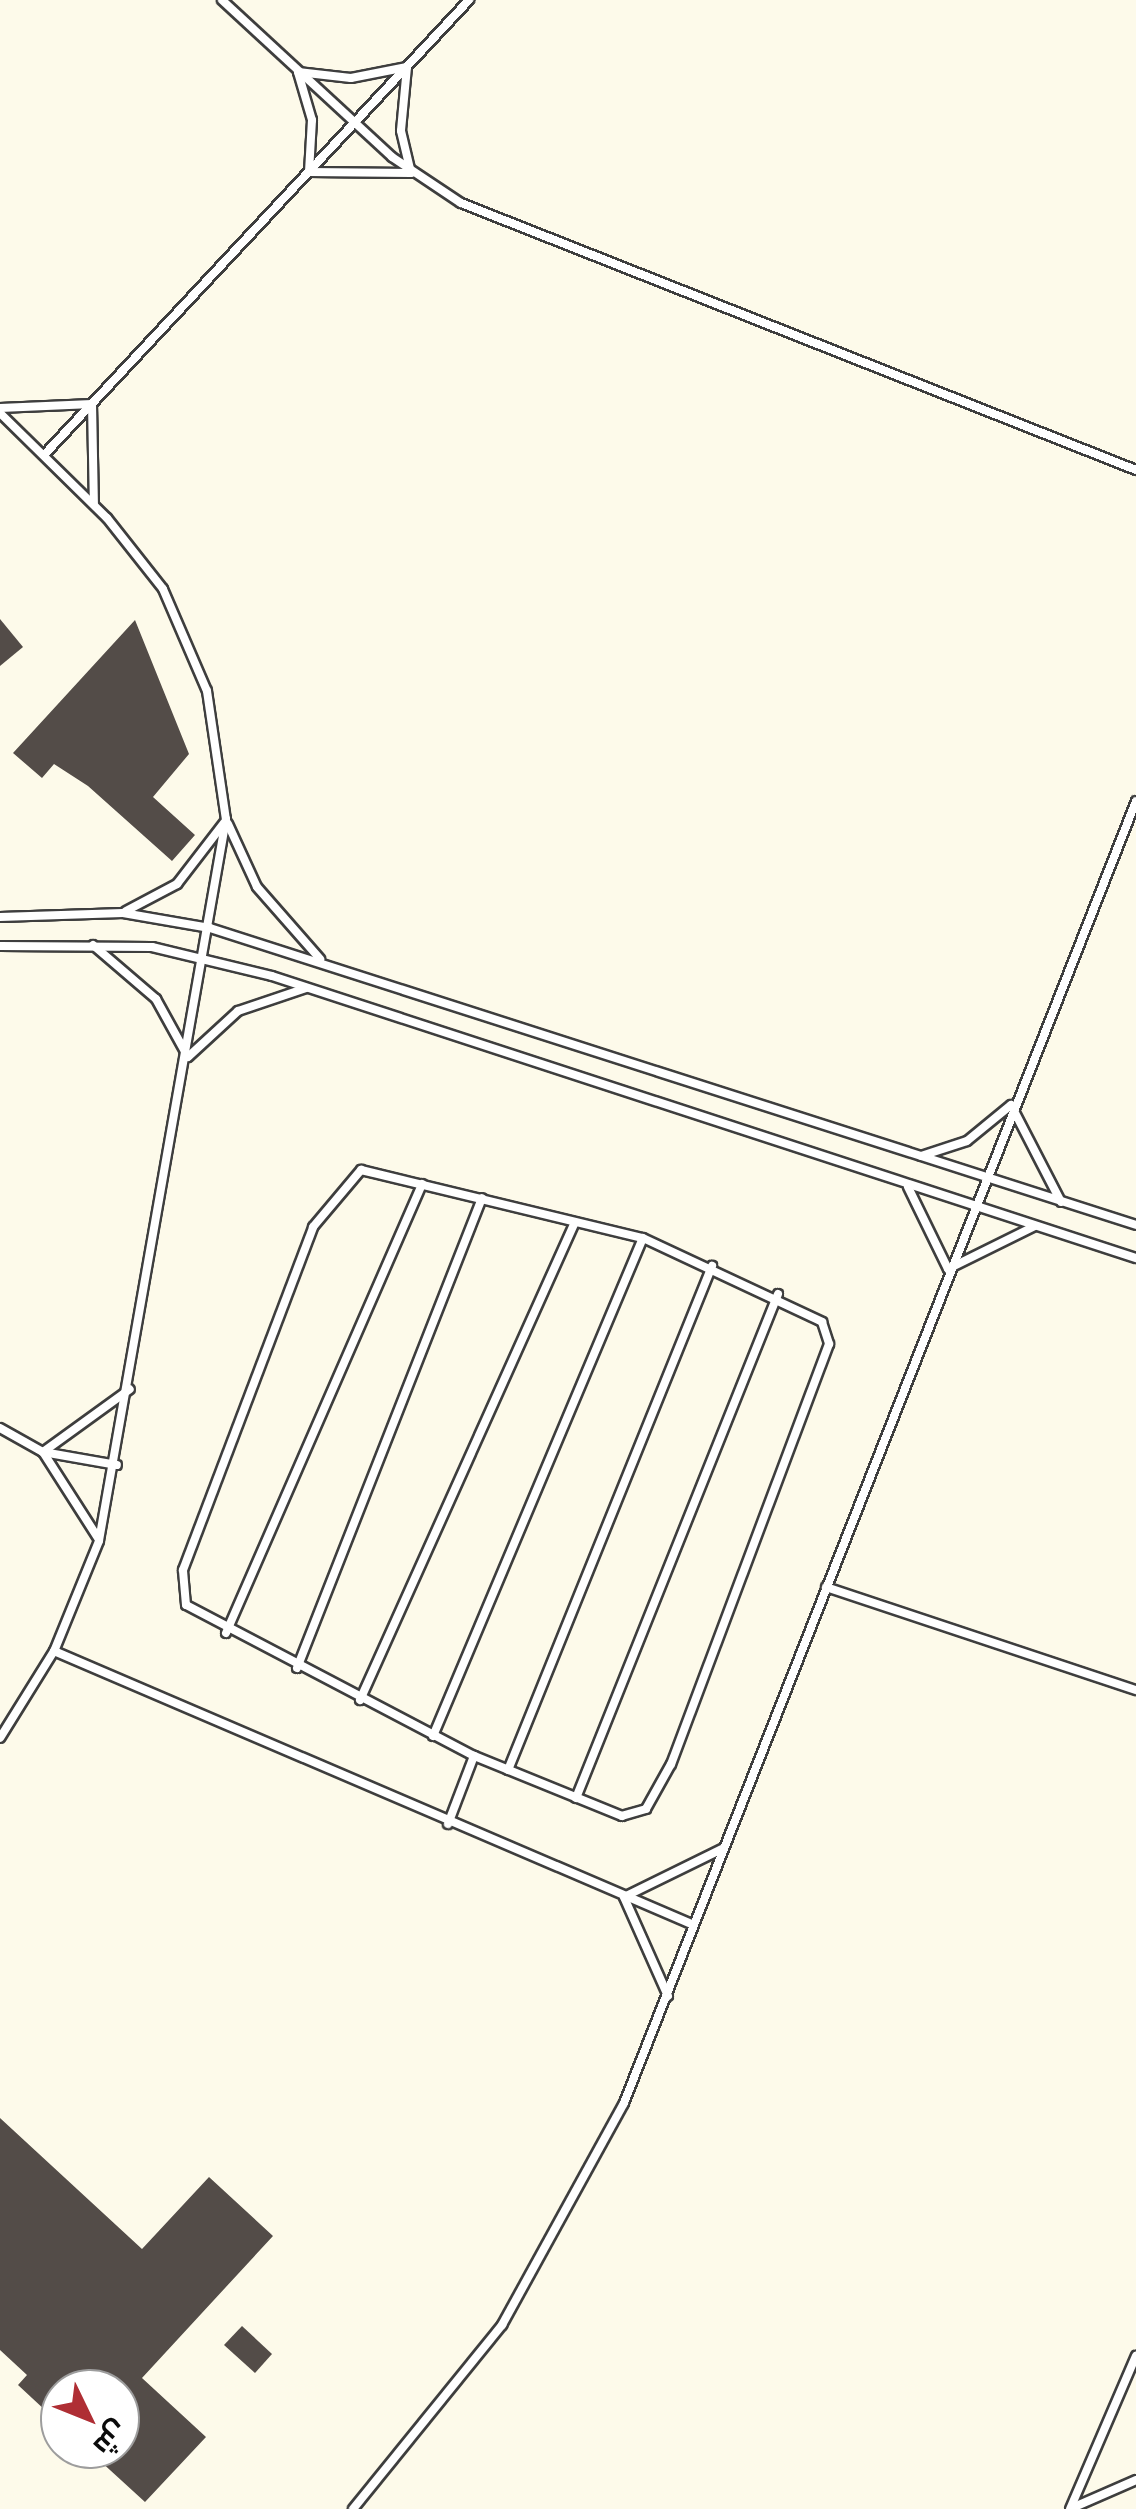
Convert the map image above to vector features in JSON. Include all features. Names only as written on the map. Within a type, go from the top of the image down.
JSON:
[{"type":"lane","points":[[222,0],[411,173],[498,219],[1136,470]]},
{"type":"lane","points":[[44,455],[470,0]]},
{"type":"lane","points":[[298,72],[351,78],[408,67]]},
{"type":"lane","points":[[408,67],[400,120],[411,173]]},
{"type":"lane","points":[[298,72],[312,120],[309,172]]},
{"type":"lane","points":[[309,172],[411,173]]},
{"type":"lane","points":[[0,411],[92,404]]},
{"type":"lane","points":[[92,404],[94,504]]},
{"type":"lane","points":[[0,411],[136,550],[190,641],[220,748],[226,819],[117,1465],[100,1540],[54,1652],[0,1738]]},
{"type":"lane","points":[[352,2509],[466,2377],[536,2271],[668,1997],[1011,1105],[1136,800]]},
{"type":"lane","points":[[122,913],[177,884],[226,819]]},
{"type":"lane","points":[[226,819],[257,887],[324,962]]},
{"type":"lane","points":[[0,916],[122,913],[210,928],[1136,1225]]},
{"type":"lane","points":[[90,942],[156,999],[188,1057]]},
{"type":"lane","points":[[0,946],[90,942],[203,958],[308,988],[1136,1258]]},
{"type":"lane","points":[[188,1057],[238,1011],[308,988]]},
{"type":"lane","points":[[919,1156],[967,1141],[1011,1105]]},
{"type":"lane","points":[[1011,1105],[1061,1202]]},
{"type":"lane","points":[[361,1170],[422,1184],[643,1238],[778,1294],[822,1322],[829,1344],[672,1764],[646,1809],[622,1816],[474,1756],[226,1633],[186,1605],[183,1570],[313,1227],[361,1170]]},
{"type":"lane","points":[[905,1183],[948,1269]]},
{"type":"lane","points":[[226,1633],[422,1184]]},
{"type":"lane","points":[[296,1668],[482,1198]]},
{"type":"lane","points":[[360,1700],[575,1222]]},
{"type":"lane","points":[[948,1269],[1035,1226]]},
{"type":"lane","points":[[433,1736],[643,1238]]},
{"type":"lane","points":[[508,1770],[712,1266]]},
{"type":"lane","points":[[576,1798],[778,1294]]},
{"type":"lane","points":[[43,1452],[130,1389]]},
{"type":"lane","points":[[0,1428],[43,1452],[117,1465]]},
{"type":"lane","points":[[43,1452],[100,1540]]},
{"type":"lane","points":[[826,1587],[1136,1690]]},
{"type":"lane","points":[[54,1652],[448,1824],[694,1925]]},
{"type":"lane","points":[[448,1824],[474,1756]]},
{"type":"lane","points":[[624,1896],[724,1848]]},
{"type":"lane","points":[[624,1896],[668,1997]]},
{"type":"lane","points":[[1070,2509],[1136,2356]]},
{"type":"lane","points":[[1070,2509],[1136,2480]]},
{"type":"building","points":[[0,619],[23,647],[0,666]]},
{"type":"building","points":[[135,620],[189,754],[153,797],[195,835],[172,861],[88,786],[54,764],[42,778],[13,753]]},
{"type":"building","points":[[0,2118],[142,2249],[209,2177],[273,2236],[142,2378],[206,2437],[145,2502],[109,2469],[140,2469],[140,2369],[40,2369],[40,2405],[18,2385],[27,2375],[0,2350]]},
{"type":"building","points":[[242,2326],[272,2354],[255,2373],[224,2345]]}]
